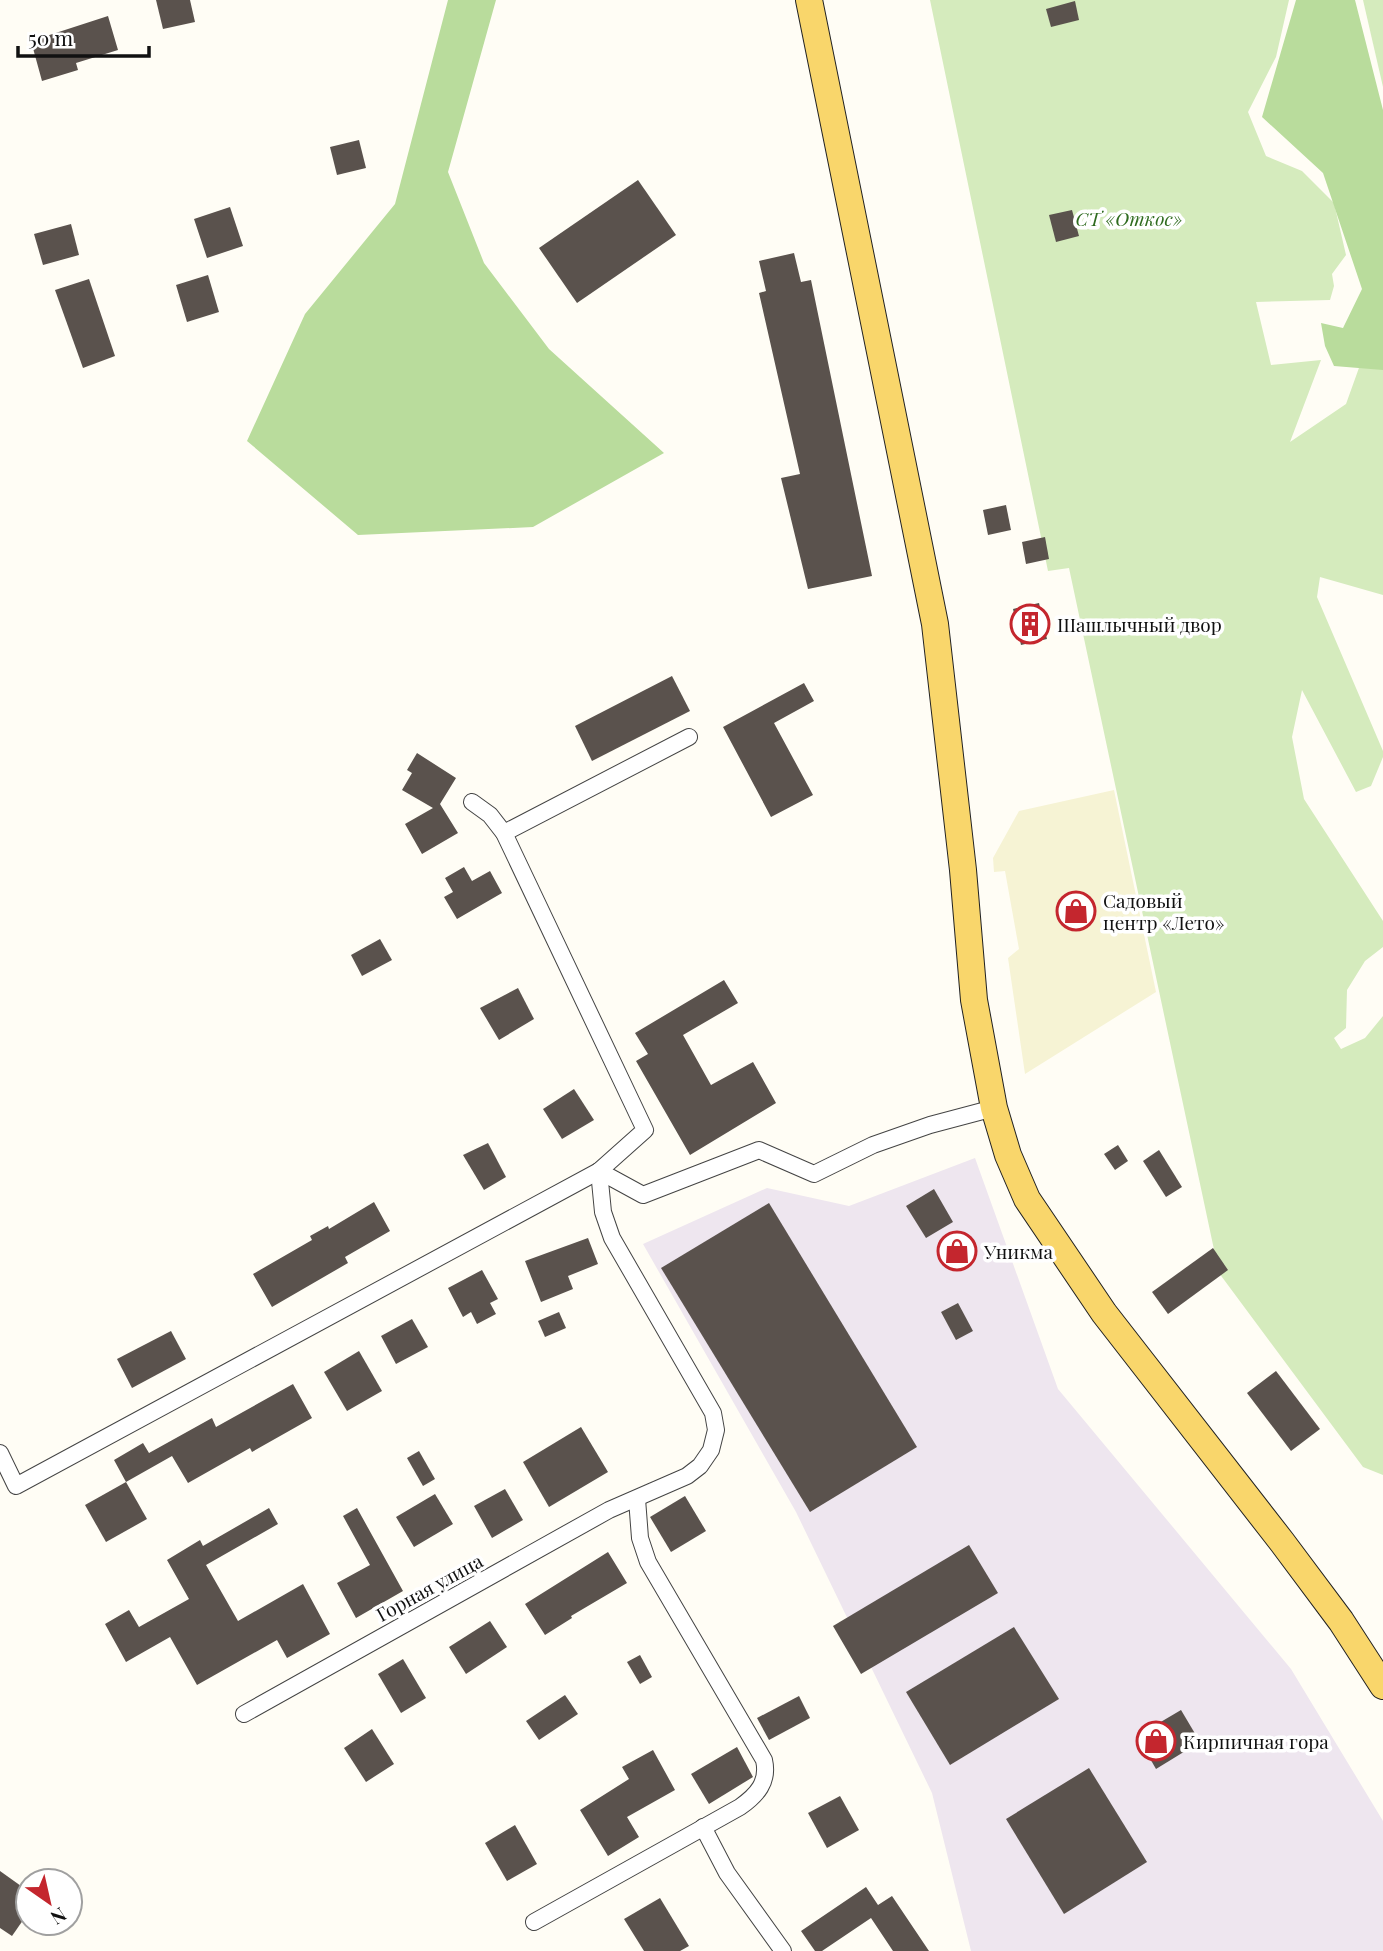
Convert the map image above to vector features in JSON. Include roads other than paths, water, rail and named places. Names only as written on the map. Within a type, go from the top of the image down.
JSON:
[{"type":"main road","points":[[809,0],[935,624],[963,870],[974,1000],[994,1108],[1008,1155],[1027,1199],[1104,1313],[1312,1581],[1383,1686]]},
{"type":"street","points":[[504,833],[689,737]]},
{"type":"street","points":[[0,1453],[16,1486],[599,1171],[645,1130],[504,833],[490,814],[472,802]]},
{"type":"street","points":[[599,1171],[643,1195],[759,1150],[814,1174],[873,1145],[930,1125],[994,1108]]},
{"type":"street","name":"Горная улица","points":[[244,1714],[609,1510],[687,1476],[700,1466],[711,1450],[716,1430],[713,1413],[612,1238],[603,1212],[599,1171]]},
{"type":"street","points":[[534,1922],[754,1797],[763,1784],[766,1771],[764,1760],[648,1562],[640,1538],[637,1499]]},
{"type":"street","points":[[703,1827],[727,1873],[783,1951]]},
{"type":"place","name":"Шашлычный двор","points":[[1030,624]]},
{"type":"place","name":"Садовый центр «Лето»","points":[[1076,911]]},
{"type":"place","name":"Уникма","points":[[957,1251]]},
{"type":"place","name":"Кирпичная гора","points":[[1156,1741]]},
{"type":"park label","name":"СТ «Откос»","points":[[1129,218]]}]
